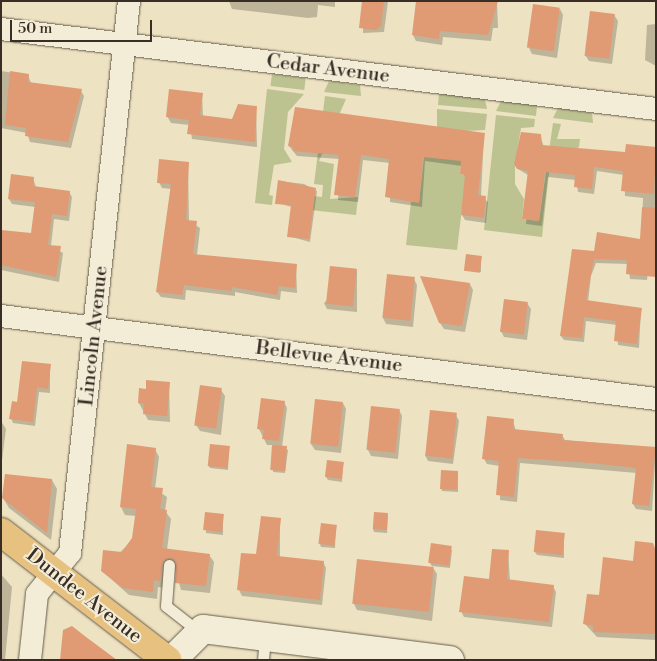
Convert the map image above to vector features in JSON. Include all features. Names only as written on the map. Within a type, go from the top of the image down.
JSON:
[{"type":"main road","name":"Dundee Avenue","points":[[1,532],[167,660]]},
{"type":"street","name":"Lincoln Avenue","points":[[30,660],[37,594],[52,571],[70,553],[130,1]]},
{"type":"street","name":"Cedar Avenue","points":[[1,29],[656,109]]},
{"type":"street","name":"Bellevue Avenue","points":[[1,316],[656,399]]},
{"type":"street","points":[[172,660],[198,631],[264,648],[433,659]]},
{"type":"lane","points":[[169,565],[166,606],[198,631]]},
{"type":"green space","points":[[272,74],[306,78],[304,90],[271,86]]},
{"type":"green space","points":[[329,81],[360,85],[361,96],[324,92]]},
{"type":"green space","points":[[267,89],[304,94],[288,112],[284,149],[292,162],[274,165],[269,195],[273,196],[272,205],[255,203]]},
{"type":"green space","points":[[439,93],[485,99],[487,109],[438,105]]},
{"type":"green space","points":[[325,96],[346,99],[319,161],[334,164],[330,199],[358,197],[356,215],[311,210],[313,196],[322,197],[323,185],[314,184]]},
{"type":"green space","points":[[501,101],[537,105],[536,116],[496,111]]},
{"type":"green space","points":[[558,108],[592,113],[593,123],[553,118]]},
{"type":"green space","points":[[437,109],[487,114],[485,130],[464,131],[460,174],[466,175],[457,250],[406,245],[411,202],[419,202],[424,157],[437,127]]},
{"type":"green space","points":[[496,115],[535,119],[534,127],[521,128],[515,164],[515,184],[524,199],[522,219],[539,221],[553,123],[561,124],[557,139],[580,139],[579,147],[550,164],[542,237],[484,230]]},
{"type":"building","points":[[362,1],[384,1],[381,26],[376,30],[359,28]]},
{"type":"building","points":[[416,1],[498,1],[488,35],[440,31],[439,39],[412,35]]},
{"type":"building","points":[[533,4],[560,8],[554,51],[527,48]]},
{"type":"building","points":[[590,11],[615,14],[609,59],[585,56]]},
{"type":"building","points":[[10,71],[29,74],[28,82],[82,89],[68,142],[25,136],[26,128],[5,125]]},
{"type":"building","points":[[169,89],[203,93],[200,115],[232,119],[238,104],[257,106],[255,142],[187,134],[189,120],[166,117]]},
{"type":"building","points":[[295,107],[485,133],[478,195],[486,196],[484,218],[461,215],[465,175],[460,174],[461,161],[423,157],[419,203],[385,197],[389,159],[361,155],[355,197],[334,195],[339,155],[293,151],[293,147],[288,146]]},
{"type":"building","points":[[521,132],[541,134],[542,145],[625,152],[626,144],[656,147],[654,194],[621,191],[623,171],[594,167],[592,189],[574,187],[575,175],[545,172],[539,221],[522,219],[528,171],[517,169],[514,164]]},
{"type":"building","points":[[159,159],[189,162],[186,220],[197,221],[193,254],[297,264],[295,288],[279,286],[277,295],[232,287],[232,291],[184,285],[182,295],[156,292],[171,184],[157,183]]},
{"type":"building","points":[[11,174],[34,177],[33,186],[70,191],[67,216],[52,214],[48,245],[61,246],[56,277],[1,265],[1,230],[31,233],[35,202],[8,199]]},
{"type":"building","points":[[278,180],[316,188],[309,239],[287,237],[291,205],[275,204]]},
{"type":"building","points":[[642,207],[656,208],[656,277],[626,274],[627,260],[594,259],[586,300],[642,308],[637,344],[614,341],[616,321],[584,317],[582,338],[560,336],[572,249],[594,251],[597,232],[640,239]]},
{"type":"building","points":[[466,254],[482,256],[480,273],[464,271]]},
{"type":"building","points":[[330,266],[357,269],[353,307],[326,304]]},
{"type":"building","points":[[387,274],[415,277],[410,321],[382,318]]},
{"type":"building","points":[[420,276],[470,283],[462,326],[439,323]]},
{"type":"building","points":[[504,299],[528,302],[524,335],[500,332]]},
{"type":"building","points":[[22,361],[51,364],[48,389],[37,387],[33,422],[9,419],[12,401],[17,402]]},
{"type":"building","points":[[146,380],[170,382],[167,416],[143,414],[144,404],[138,403],[139,388],[146,389]]},
{"type":"building","points":[[200,385],[222,388],[216,429],[194,426]]},
{"type":"building","points":[[261,398],[285,401],[279,441],[262,439],[264,430],[257,429]]},
{"type":"building","points":[[315,399],[343,402],[338,447],[310,444]]},
{"type":"building","points":[[371,406],[400,409],[395,453],[366,450]]},
{"type":"building","points":[[430,410],[457,413],[452,459],[425,456]]},
{"type":"building","points":[[487,416],[514,419],[513,429],[563,434],[562,440],[656,447],[649,506],[632,504],[636,468],[591,463],[518,458],[514,497],[496,495],[499,461],[482,459]]},
{"type":"building","points":[[127,444],[156,448],[151,487],[163,488],[160,509],[167,510],[162,548],[210,554],[206,586],[175,583],[176,562],[170,558],[163,561],[160,581],[154,580],[153,592],[123,588],[101,571],[103,550],[122,552],[132,538],[136,509],[120,507]]},
{"type":"building","points":[[210,444],[230,446],[228,468],[208,466]]},
{"type":"building","points":[[272,445],[287,446],[285,471],[270,470]]},
{"type":"building","points":[[327,460],[344,462],[342,479],[325,477]]},
{"type":"building","points":[[441,470],[458,471],[457,490],[440,489]]},
{"type":"building","points":[[5,474],[52,479],[47,533],[2,498]]},
{"type":"building","points":[[205,512],[224,514],[222,532],[203,530]]},
{"type":"building","points":[[374,512],[388,513],[387,530],[373,529]]},
{"type":"building","points":[[261,516],[281,518],[277,556],[324,561],[320,600],[237,590],[241,553],[256,554]]},
{"type":"building","points":[[321,523],[337,525],[334,546],[318,544]]},
{"type":"building","points":[[536,530],[565,533],[563,555],[534,552]]},
{"type":"building","points":[[635,541],[653,543],[656,551],[656,634],[593,632],[593,626],[583,624],[587,594],[599,595],[603,557],[633,561]]},
{"type":"building","points":[[431,543],[452,546],[449,566],[428,563]]},
{"type":"building","points":[[492,549],[509,550],[507,579],[554,585],[549,622],[459,612],[464,576],[489,579]]},
{"type":"building","points":[[357,559],[434,567],[429,612],[352,604]]},
{"type":"building","points":[[72,626],[117,660],[60,660],[63,630]]}]
